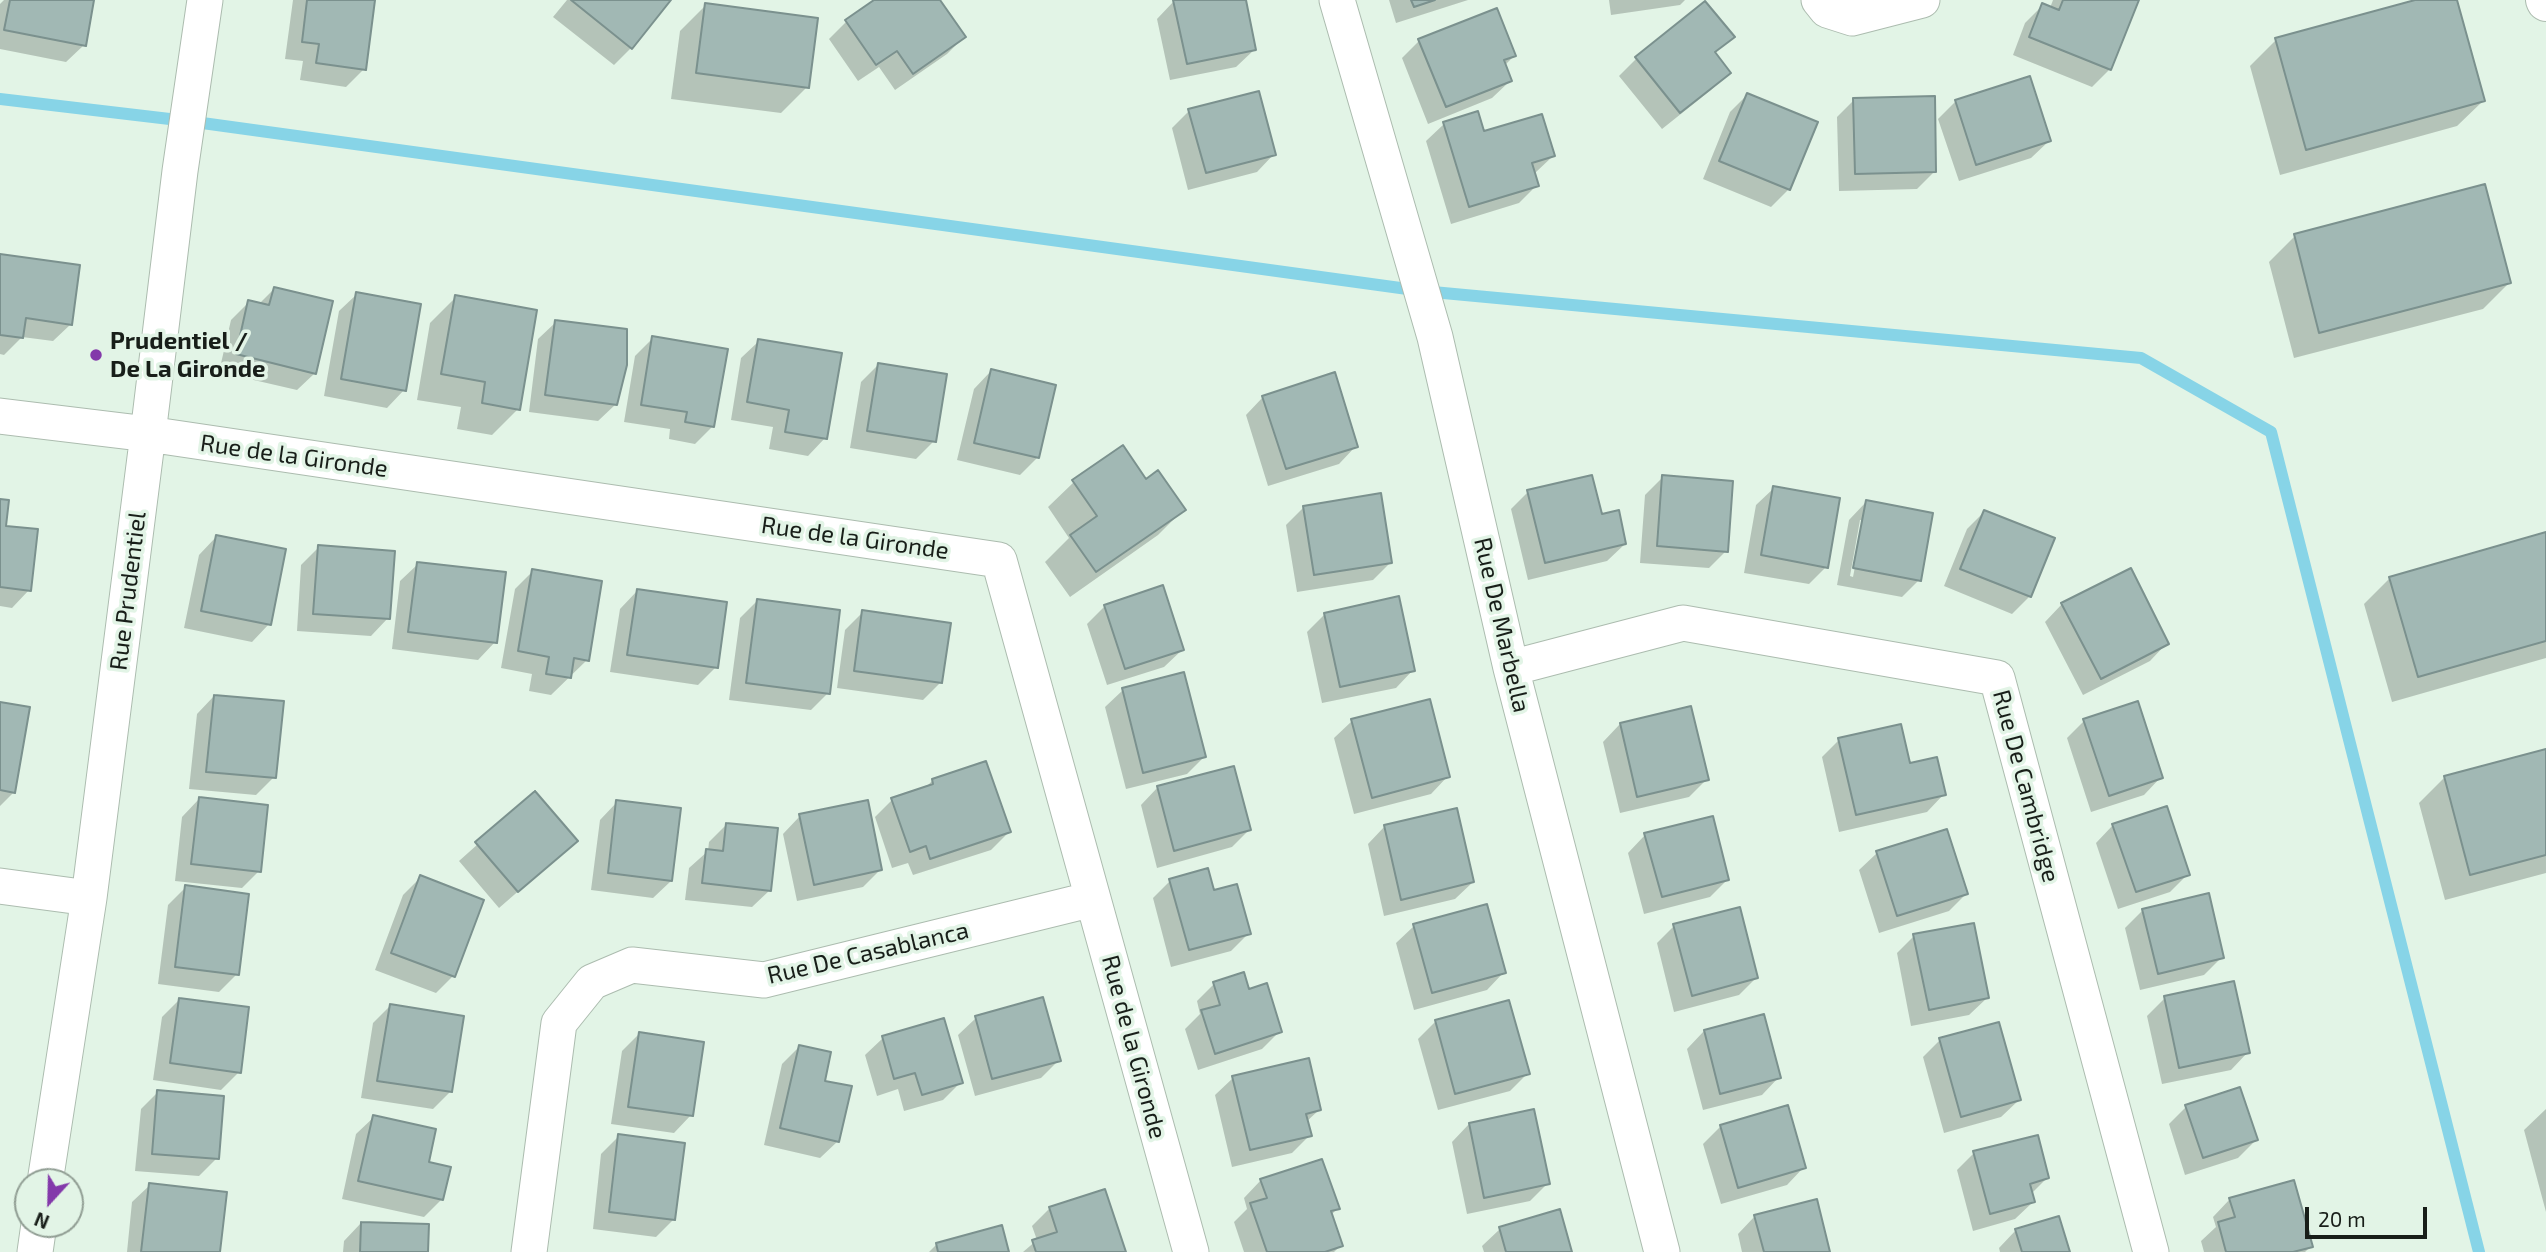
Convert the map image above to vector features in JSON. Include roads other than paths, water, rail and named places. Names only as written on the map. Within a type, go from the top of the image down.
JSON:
[{"type":"street","name":"Rue Prudentiel","points":[[47,1168],[89,898],[180,171],[205,0]]},
{"type":"street","name":"Rue De Marbella","points":[[1337,0],[1435,337],[1511,668],[1661,1252]]},
{"type":"street","points":[[1819,0],[1827,10],[1852,18],[1922,0]]},
{"type":"street","name":"Rue de la Gironde","points":[[0,416],[148,434],[999,560],[1191,1252]]},
{"type":"street","name":"Rue De Cambridge","points":[[1511,668],[1684,623],[1997,678],[2151,1252]]},
{"type":"street","points":[[0,886],[89,898]]},
{"type":"street","name":"Rue De Casablanca","points":[[529,1252],[559,1023],[592,982],[632,965],[764,980],[1093,900]]},
{"type":"waterway","points":[[0,99],[195,122],[1422,291],[2141,358],[2271,432],[2479,1252]]},
{"type":"place","name":"Prudentiel / De La Gironde","points":[[96,355]]}]
